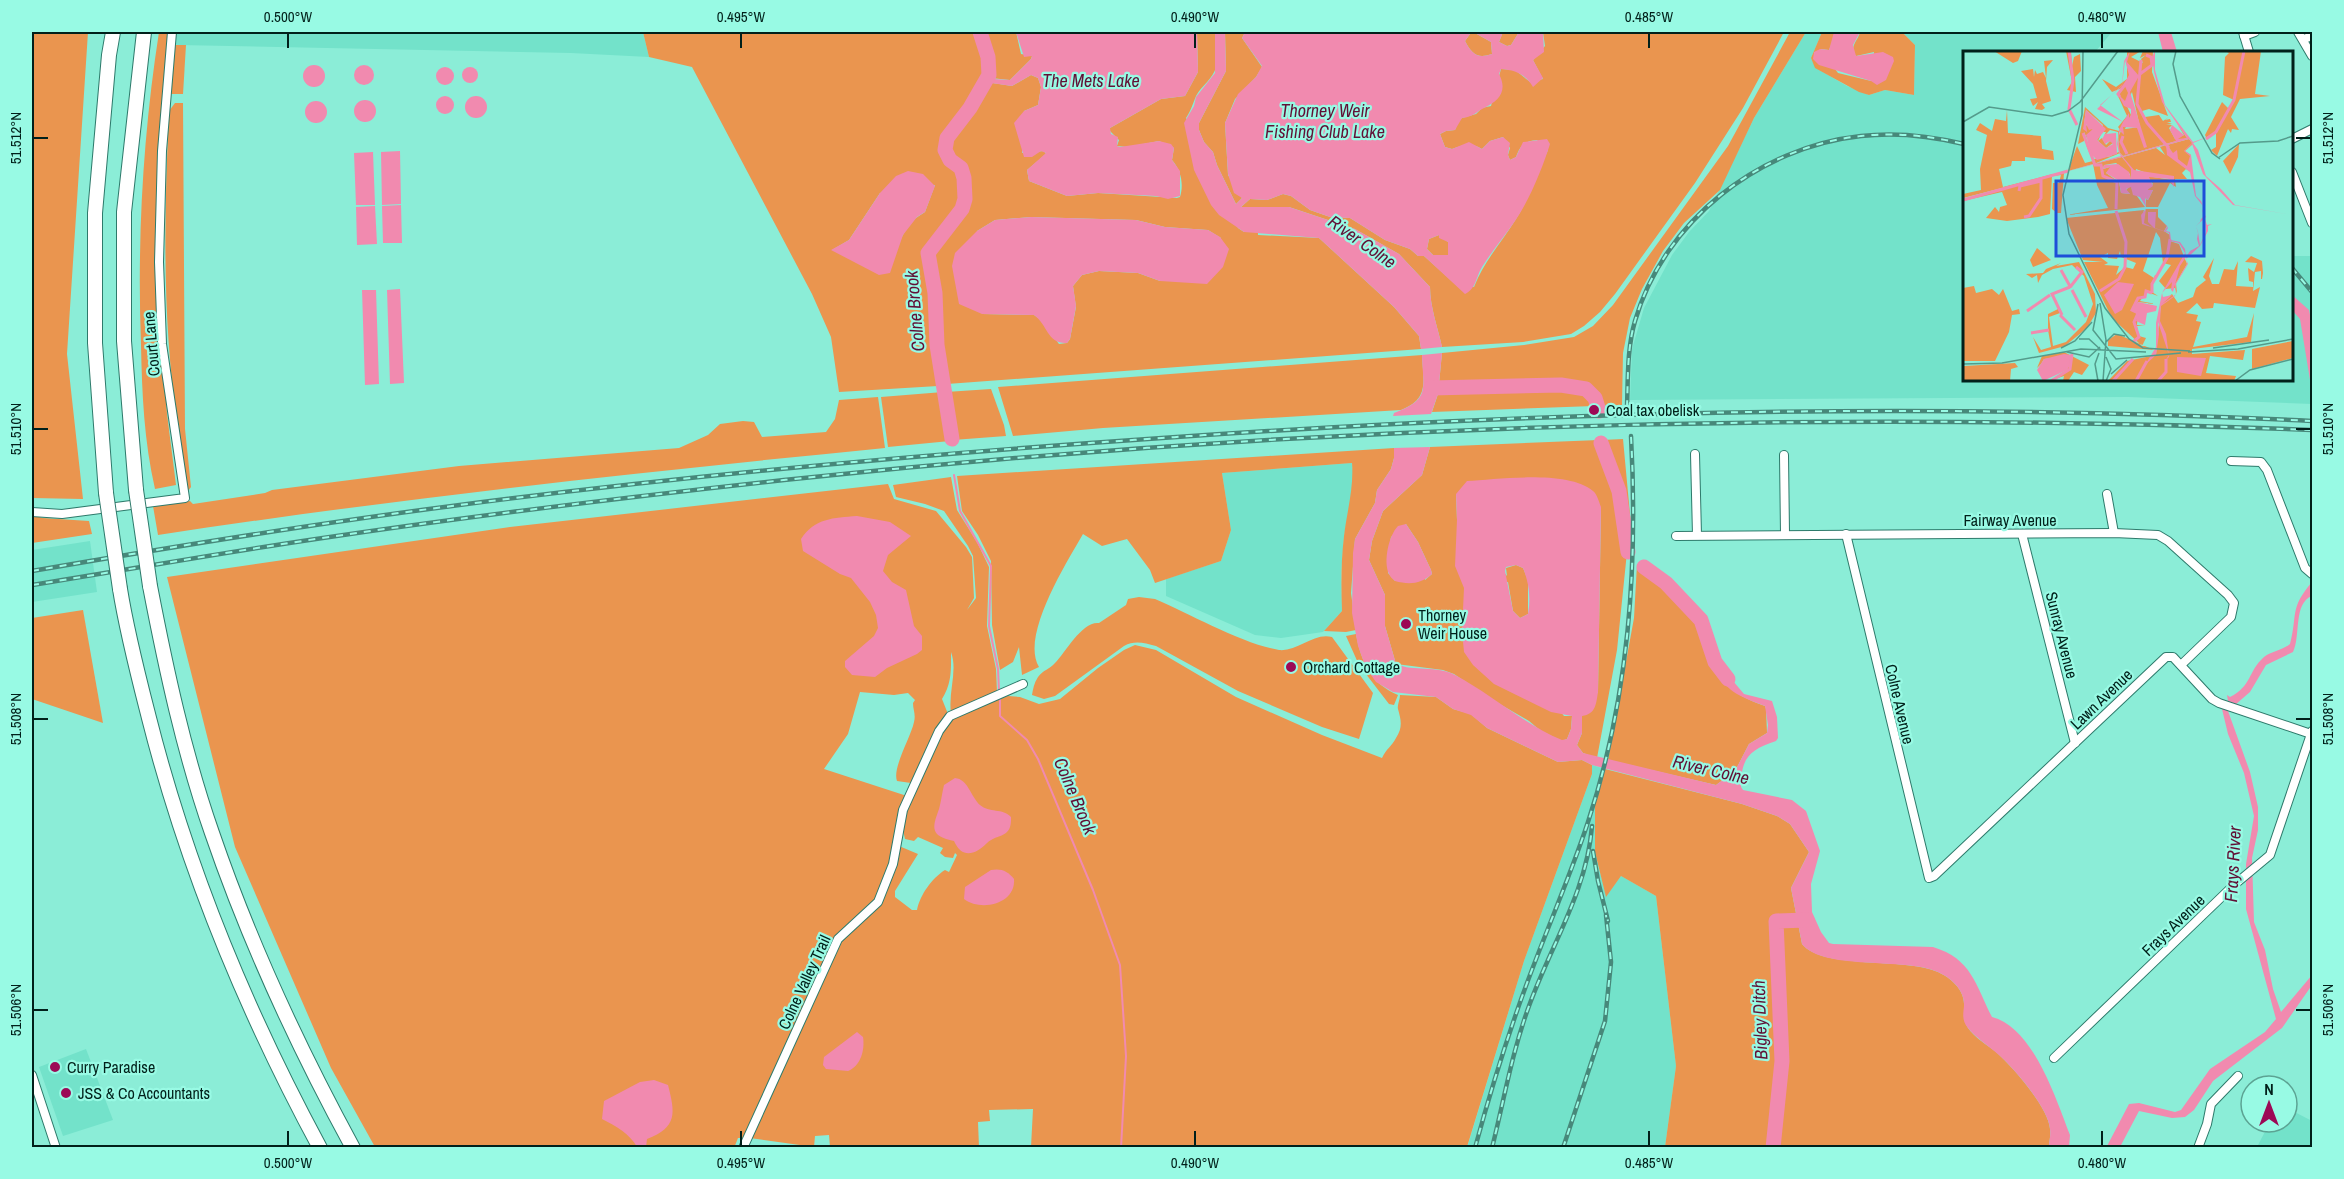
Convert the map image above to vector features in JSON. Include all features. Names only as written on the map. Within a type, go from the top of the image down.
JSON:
[{"type":"highway","points":[[113,32],[95,213],[95,343],[106,493],[128,634],[162,768],[189,855],[237,978],[286,1083],[320,1148]]},
{"type":"highway","points":[[144,32],[124,212],[124,341],[136,490],[160,640],[189,756],[212,832],[249,932],[308,1061],[353,1148]]},
{"type":"street","name":"Court Lane","points":[[32,512],[62,514],[185,498],[162,344],[160,285],[162,151],[172,32]]},
{"type":"street","points":[[2249,51],[2244,34],[2255,32]]},
{"type":"street","points":[[2298,32],[2313,56]]},
{"type":"street","points":[[2304,39],[2313,36]]},
{"type":"street","points":[[2293,139],[2313,129]]},
{"type":"street","points":[[2293,174],[2313,223]]},
{"type":"street","points":[[1695,454],[1697,535]]},
{"type":"street","points":[[1784,455],[1785,534]]},
{"type":"street","points":[[2231,461],[2261,462],[2267,470],[2305,568],[2313,574]]},
{"type":"street","points":[[2107,494],[2114,533]]},
{"type":"street","name":"Fairway Avenue","points":[[1676,536],[2114,533],[2161,536],[2233,600],[2234,609],[2230,617],[2181,665]]},
{"type":"street","name":"Colne Avenue","points":[[1846,534],[1927,874],[1930,878]]},
{"type":"street","name":"Sunray Avenue","points":[[2022,534],[2075,743]]},
{"type":"street","name":"Lawn Avenue","points":[[1930,878],[2165,657],[2172,657],[2181,665]]},
{"type":"street","points":[[2181,665],[2212,699],[2221,704],[2312,732]]},
{"type":"street","name":"Colne Valley Trail","points":[[742,1148],[838,939],[878,902],[893,864],[903,810],[939,731],[950,716],[1023,684]]},
{"type":"street","name":"Frays Avenue","points":[[2054,1058],[2234,885],[2270,855],[2312,732]]},
{"type":"street","points":[[32,1075],[56,1148]]},
{"type":"street","points":[[2198,1148],[2207,1124],[2211,1104],[2238,1076]]},
{"type":"shaded area","points":[[88,32],[67,354],[83,499],[32,498],[32,33]]},
{"type":"shaded area","points":[[159,32],[168,32],[163,108],[159,306],[167,414],[176,485],[155,489],[148,453],[143,399],[140,266],[145,149]]},
{"type":"shaded area","points":[[168,32],[643,32],[649,57],[571,53],[178,45],[166,43]]},
{"type":"shaded area","points":[[643,32],[978,32],[987,58],[987,75],[946,137],[943,150],[948,162],[960,170],[963,184],[961,206],[928,251],[934,294],[933,335],[938,386],[839,392],[831,337],[812,294],[692,67],[649,57]],"holes":[[[935,185],[925,212],[910,222],[897,246],[832,250],[849,240],[880,193]]]},
{"type":"shaded area","points":[[981,32],[1016,32],[1021,54],[1032,56],[1031,59],[1010,80],[991,78],[990,57]]},
{"type":"shaded area","points":[[1197,32],[1215,32],[1216,67],[1196,96],[1186,118],[1238,228],[1244,232],[1258,232],[1258,235],[1319,238],[1394,307],[1419,336],[1421,349],[947,384],[940,345],[938,293],[930,253],[954,223],[963,207],[966,187],[965,173],[961,166],[949,156],[947,149],[957,127],[986,82],[1012,86],[1031,75],[1038,78],[1041,87],[1038,105],[1024,111],[1022,153],[1044,151],[1046,154],[1027,170],[1029,181],[1067,196],[1098,193],[1177,198],[1180,197],[1182,182],[1178,168],[1172,160],[1174,148],[1159,141],[1128,147],[1117,146],[1119,140],[1110,128],[1161,99],[1185,96],[1198,72]],"holes":[[[1031,217],[1136,220],[1165,227],[1208,230],[1221,238],[1183,281],[1160,281],[1138,273],[1099,271],[1082,275],[1073,286],[1076,307],[1070,339],[1067,343],[1059,344],[1041,320],[1034,315],[982,314],[977,231],[995,220]]]},
{"type":"shaded area","points":[[1225,32],[1245,32],[1242,38],[1262,67],[1256,77],[1235,99],[1225,123],[1228,175],[1242,198],[1236,204],[1213,152],[1204,142],[1199,130],[1199,123],[1226,71]]},
{"type":"shaded area","points":[[1503,32],[1519,32],[1511,45],[1507,46],[1499,42]]},
{"type":"shaded area","points":[[1543,32],[1784,32],[1743,108],[1695,183],[1615,294],[1600,312],[1571,334],[1523,342],[1442,347],[1430,287],[1399,254],[1355,229],[1289,207],[1240,208],[1250,199],[1267,200],[1283,194],[1291,196],[1310,210],[1330,217],[1350,218],[1385,240],[1410,249],[1418,256],[1424,256],[1453,282],[1474,287],[1488,260],[1521,211],[1548,150],[1537,140],[1529,142],[1521,147],[1516,157],[1510,160],[1508,155],[1510,148],[1503,137],[1490,141],[1482,149],[1464,145],[1452,149],[1445,147],[1440,134],[1455,130],[1462,118],[1491,106],[1501,69],[1515,70],[1530,82],[1543,79],[1533,60],[1545,46]]},
{"type":"shaded area","points":[[1790,32],[1806,32],[1754,118],[1720,190],[1684,223],[1663,251],[1642,289],[1630,318],[1623,353],[1622,405],[1432,412],[1438,394],[1442,353],[1524,345],[1574,337],[1593,326],[1613,305],[1728,146]]},
{"type":"shaded area","points":[[1806,32],[1822,32],[1811,58],[1816,68],[1847,86],[1869,95],[1885,90],[1914,95],[1915,45],[1902,32],[2112,32],[2096,51],[1963,51],[1963,381],[2293,381],[2293,256],[2312,256],[2312,404],[2128,397],[1630,400],[1632,349],[1644,308],[1672,255],[1709,211],[1754,118]]},
{"type":"shaded area","points":[[1822,32],[1834,32],[1829,50],[1820,49],[1838,73],[1871,81],[1874,52],[1856,56],[1853,49],[1860,32],[1902,32],[1915,45],[1914,95],[1885,90],[1869,95],[1815,68],[1811,58]]},
{"type":"shaded area","points":[[1475,33],[1491,42],[1492,54],[1479,56],[1470,49],[1465,41],[1470,34]]},
{"type":"shaded area","points":[[175,45],[186,45],[183,94],[170,94]]},
{"type":"shaded area","points":[[175,103],[183,103],[185,429],[191,487],[188,491],[173,388],[167,309],[165,230],[167,151],[169,111]]},
{"type":"shaded area","points":[[1439,235],[1448,242],[1448,255],[1433,255],[1427,249],[1429,239]]},
{"type":"shaded area","points":[[1422,355],[1423,388],[1421,395],[1410,406],[1401,410],[1103,428],[1013,436],[998,387]]},
{"type":"shaded area","points":[[991,389],[1006,436],[953,440],[946,392]]},
{"type":"shaded area","points":[[943,392],[950,441],[888,447],[881,397]]},
{"type":"shaded area","points":[[878,397],[885,448],[521,487],[340,509],[158,535],[153,506],[190,501],[193,504],[272,490],[459,466],[679,448],[708,435],[720,424],[743,421],[754,422],[762,437],[826,432],[835,419],[839,400]]},
{"type":"shaded area","points":[[1623,439],[1631,525],[1629,551],[1620,492],[1602,443],[1602,440]]},
{"type":"shaded area","points":[[1599,440],[1618,492],[1627,552],[1617,650],[1597,758],[1583,753],[1577,745],[1582,733],[1582,716],[1598,692],[1601,507],[1456,494],[1457,520],[1507,576],[1506,568],[1516,565],[1523,568],[1528,580],[1528,614],[1520,618],[1513,611],[1508,582],[1464,588],[1564,716],[1572,716],[1567,739],[1562,741],[1541,731],[1454,674],[1443,670],[1396,664],[1385,626],[1385,595],[1369,560],[1372,541],[1383,511],[1422,475],[1430,447]],"holes":[[[1406,524],[1418,542],[1432,574],[1425,580],[1424,567],[1419,564],[1412,569],[1415,575],[1419,576],[1395,581],[1388,573],[1391,537]]]},
{"type":"shaded area","points":[[1394,448],[1391,469],[1377,490],[1375,503],[1355,539],[1351,593],[1356,630],[1324,631],[1342,611],[1342,555],[1351,490],[1352,463],[1222,473],[1231,530],[1221,561],[1155,583],[1150,570],[1127,539],[1102,546],[1083,534],[1057,580],[1040,619],[1035,654],[1039,667],[1022,675],[1019,647],[1013,662],[1000,670],[992,625],[991,561],[962,511],[957,476]]},
{"type":"shaded area","points":[[1352,463],[1354,480],[1344,537],[1341,574],[1342,611],[1323,632],[1281,638],[1255,635],[1166,596],[1166,579],[1221,561],[1231,530],[1222,473]]},
{"type":"shaded area","points":[[951,477],[957,510],[989,567],[987,626],[996,669],[997,692],[951,713],[954,667],[951,652],[949,682],[942,699],[948,714],[911,783],[897,781],[896,775],[914,722],[913,703],[915,700],[908,693],[894,695],[860,692],[848,734],[824,769],[907,796],[899,846],[918,854],[895,891],[895,897],[912,910],[917,910],[931,882],[945,870],[949,872],[957,855],[955,853],[953,858],[945,857],[940,853],[943,848],[918,837],[914,841],[905,839],[903,830],[907,811],[939,737],[951,717],[1008,696],[1020,697],[1039,704],[1060,699],[1098,668],[1135,645],[1156,650],[1236,697],[1322,735],[1382,758],[1400,730],[1401,720],[1398,707],[1400,695],[1436,697],[1453,709],[1471,714],[1487,728],[1558,762],[1582,760],[1592,765],[1592,774],[1524,961],[1467,1147],[1031,1147],[1033,1109],[989,1110],[990,1121],[978,1122],[979,1147],[830,1147],[829,1135],[815,1136],[814,1147],[738,1138],[734,1148],[375,1147],[331,1068],[235,847],[167,577],[510,527],[888,484],[894,499],[936,511],[966,547],[972,557],[974,598],[967,610],[976,598],[973,556],[968,546],[944,511],[896,497],[893,485]]},
{"type":"shaded area","points":[[32,515],[43,518],[89,521],[92,534],[32,543]]},
{"type":"shaded area","points":[[90,541],[97,592],[32,602],[32,550]]},
{"type":"shaded area","points":[[1637,564],[1670,590],[1692,613],[1703,634],[1710,659],[1727,685],[1743,696],[1765,706],[1767,733],[1749,744],[1735,771],[1716,785],[1608,760],[1634,618]]},
{"type":"shaded area","points":[[1139,597],[1155,599],[1249,642],[1279,650],[1286,650],[1319,637],[1332,637],[1373,693],[1359,739],[1322,727],[1238,691],[1156,646],[1144,643],[1124,646],[1055,696],[1044,699],[1032,695],[1038,677],[1055,663],[1086,627],[1099,623],[1126,605],[1128,599]]},
{"type":"shaded area","points":[[83,610],[103,723],[32,699],[32,618]]},
{"type":"shaded area","points":[[1356,634],[1369,671],[1381,685],[1398,695],[1394,705],[1389,704],[1359,665],[1346,636]]},
{"type":"shaded area","points":[[1592,765],[1605,769],[1595,799],[1595,852],[1606,896],[1621,876],[1656,896],[1676,1066],[1665,1147],[1467,1148],[1524,961],[1592,774]]},
{"type":"shaded area","points":[[1605,769],[1742,804],[1777,816],[1790,824],[1809,852],[1791,888],[1802,944],[1812,952],[1827,957],[1923,968],[1938,972],[1952,981],[1960,990],[1964,1000],[1965,1020],[1968,1028],[2011,1067],[2037,1099],[2048,1120],[2049,1147],[1665,1147],[1676,1066],[1656,896],[1621,876],[1606,897],[1595,852],[1595,799]]},
{"type":"shaded area","points":[[86,1049],[113,1120],[63,1136],[39,1067]]},
{"type":"shaded area","points":[[2299,1114],[2312,1121],[2312,1147],[2257,1147],[2264,1134],[2299,1134]]},
{"type":"water","name":"The Mets Lake","points":[[1016,32],[1197,32],[1198,72],[1185,96],[1161,99],[1110,128],[1111,134],[1118,137],[1117,146],[1120,147],[1159,141],[1171,144],[1174,148],[1172,160],[1180,171],[1180,196],[1168,199],[1156,196],[1098,193],[1067,196],[1029,181],[1027,170],[1046,153],[1041,151],[1032,157],[1024,157],[1014,123],[1024,111],[1038,105],[1041,87],[1038,78],[1031,75],[1012,86],[984,82],[989,75],[994,79],[1010,80],[1031,59],[1032,56],[1024,57]]},
{"type":"water","name":"Thorney Weir Fishing Club Lake","points":[[1215,32],[1225,32],[1226,71],[1199,123],[1199,130],[1204,142],[1213,152],[1236,204],[1242,198],[1234,193],[1228,174],[1225,123],[1238,94],[1256,77],[1262,66],[1242,38],[1245,32],[1503,32],[1499,42],[1507,46],[1511,45],[1519,32],[1543,32],[1544,52],[1533,60],[1543,78],[1533,87],[1519,74],[1501,69],[1499,74],[1503,86],[1498,99],[1472,115],[1462,118],[1455,130],[1440,134],[1445,147],[1452,149],[1469,142],[1482,149],[1490,141],[1503,137],[1510,143],[1508,155],[1510,160],[1516,157],[1523,142],[1547,139],[1550,144],[1525,204],[1482,267],[1469,292],[1465,294],[1424,256],[1418,256],[1410,249],[1385,240],[1350,218],[1330,217],[1310,210],[1291,196],[1283,194],[1267,200],[1250,199],[1241,207],[1289,207],[1355,229],[1399,254],[1430,287],[1442,347],[1421,349],[1419,336],[1394,307],[1319,238],[1244,232],[1219,215],[1211,205],[1194,170],[1184,123],[1194,106],[1196,97],[1215,73]],"holes":[[[1475,33],[1491,42],[1492,54],[1479,56],[1470,49],[1465,41],[1470,34]],[[1439,235],[1439,238],[1448,242],[1448,255],[1433,255],[1427,249],[1429,239]]]},
{"type":"water","points":[[1834,32],[1860,32],[1853,45],[1856,56],[1883,52],[1893,57],[1894,61],[1886,80],[1877,85],[1871,81],[1819,65],[1813,59],[1814,52],[1820,49],[1829,50]]},
{"type":"water","points":[[2158,32],[2171,32],[2177,51],[2163,51]]},
{"type":"water","points":[[314,65],[322,68],[325,76],[322,84],[314,87],[306,84],[303,76],[306,68]]},
{"type":"water","points":[[360,65],[368,65],[374,71],[374,79],[368,85],[360,85],[354,79],[354,71]]},
{"type":"water","points":[[445,67],[451,70],[454,76],[451,82],[445,85],[439,82],[436,76],[439,70]]},
{"type":"water","points":[[467,67],[473,67],[478,75],[476,81],[467,83],[462,78],[462,72]]},
{"type":"water","points":[[445,96],[451,99],[454,105],[451,111],[445,114],[439,111],[436,105],[439,99]]},
{"type":"water","points":[[472,96],[480,96],[487,103],[487,111],[480,118],[472,118],[465,111],[465,103]]},
{"type":"water","points":[[365,100],[373,103],[376,111],[373,119],[365,122],[357,119],[354,111],[357,103]]},
{"type":"water","points":[[316,101],[324,104],[327,112],[324,120],[316,123],[308,120],[305,112],[308,104]]},
{"type":"water","points":[[400,151],[401,204],[382,205],[381,152]]},
{"type":"water","points":[[373,152],[375,205],[356,205],[354,153]]},
{"type":"water","points":[[908,171],[923,174],[935,186],[925,212],[917,217],[903,235],[890,273],[879,275],[831,250],[849,240],[880,193],[896,176]]},
{"type":"water","points":[[401,205],[402,243],[383,243],[382,206]]},
{"type":"water","points":[[375,206],[377,244],[357,245],[356,207]]},
{"type":"water","points":[[1031,217],[1136,220],[1165,227],[1208,230],[1220,237],[1229,249],[1223,267],[1207,284],[1160,281],[1138,273],[1099,271],[1082,275],[1073,286],[1076,306],[1070,339],[1067,343],[1060,342],[1051,337],[1034,315],[982,314],[959,304],[952,266],[955,253],[977,231],[995,220]]},
{"type":"water","points":[[400,289],[404,383],[390,384],[387,290]]},
{"type":"water","points":[[362,290],[376,290],[379,384],[365,385]]},
{"type":"water","points":[[2293,296],[2309,310],[2311,320],[2312,392],[2300,319],[2293,311]]},
{"type":"water","points":[[1442,353],[1438,394],[1431,414],[1393,416],[1394,413],[1414,403],[1422,392],[1422,355]]},
{"type":"water","points":[[1430,447],[1422,475],[1383,511],[1372,541],[1369,560],[1385,595],[1385,626],[1396,664],[1410,668],[1441,670],[1455,675],[1534,726],[1562,740],[1567,739],[1572,716],[1551,712],[1494,684],[1473,665],[1464,652],[1462,631],[1464,588],[1455,566],[1456,494],[1467,481],[1532,477],[1567,480],[1582,484],[1593,491],[1601,507],[1598,692],[1593,711],[1582,716],[1582,733],[1577,745],[1583,753],[1716,785],[1735,771],[1749,744],[1767,733],[1768,725],[1765,706],[1727,687],[1711,664],[1721,661],[1728,675],[1744,694],[1772,701],[1777,717],[1778,738],[1748,756],[1741,777],[1741,787],[1743,790],[1792,800],[1806,811],[1820,851],[1811,884],[1812,912],[1821,932],[1829,943],[1833,944],[1933,947],[1956,958],[1971,974],[1992,1017],[2007,1023],[2031,1049],[2058,1103],[2070,1135],[2069,1147],[2049,1147],[2050,1131],[2044,1111],[2005,1061],[1966,1025],[1963,1018],[1964,1000],[1960,990],[1948,978],[1938,972],[1906,965],[1827,958],[1802,944],[1791,888],[1809,852],[1790,824],[1777,816],[1742,804],[1592,765],[1582,760],[1558,762],[1487,728],[1471,715],[1453,709],[1436,697],[1393,692],[1376,682],[1366,668],[1358,646],[1352,613],[1353,553],[1355,539],[1375,503],[1377,490],[1391,469],[1394,448]],"holes":[[[1516,565],[1523,568],[1528,585],[1529,602],[1528,614],[1520,618],[1513,611],[1505,571],[1506,567]]]},
{"type":"water","points":[[857,516],[890,522],[911,536],[888,555],[883,571],[892,582],[906,590],[914,626],[922,636],[922,650],[887,668],[875,677],[852,675],[845,667],[845,661],[874,636],[878,628],[876,615],[870,602],[851,578],[840,574],[803,551],[801,539],[812,527],[825,520]]},
{"type":"water","points":[[1406,524],[1418,542],[1432,574],[1415,583],[1395,581],[1387,569],[1388,548],[1392,535],[1398,526]]},
{"type":"water","points":[[2312,582],[2312,596],[2302,605],[2293,652],[2266,665],[2250,692],[2228,711],[2250,772],[2258,807],[2258,830],[2252,858],[2254,922],[2265,950],[2273,989],[2281,1012],[2312,975],[2312,985],[2282,1028],[2213,1081],[2194,1110],[2185,1117],[2172,1118],[2139,1111],[2120,1147],[2106,1148],[2129,1104],[2139,1103],[2175,1112],[2181,1110],[2210,1069],[2265,1032],[2276,1019],[2246,909],[2246,864],[2254,816],[2244,773],[2228,734],[2222,709],[2228,701],[2227,695],[2230,697],[2242,688],[2264,657],[2290,644],[2297,606]]},
{"type":"water","points":[[955,778],[966,785],[980,805],[1004,812],[1011,817],[1011,824],[1007,832],[969,853],[961,851],[954,841],[937,834],[934,826],[944,785]]},
{"type":"water","points":[[991,870],[1004,871],[1014,879],[1013,888],[1004,900],[979,905],[964,899],[965,887]]},
{"type":"water","points":[[857,1032],[863,1037],[863,1052],[856,1065],[848,1071],[826,1069],[823,1065],[824,1057]]},
{"type":"water","points":[[654,1080],[668,1085],[673,1111],[672,1118],[664,1129],[647,1139],[646,1147],[637,1147],[627,1134],[602,1119],[604,1101],[640,1082]]},
{"type":"waterway","name":"Colne Brook","points":[[952,439],[937,345],[935,293],[928,253],[962,209],[965,199],[961,168],[950,160],[945,150],[947,138],[970,108],[989,75],[988,57],[980,32]]},
{"type":"waterway","points":[[1431,388],[1561,385],[1586,389],[1595,398],[1599,411]]},
{"type":"waterway","points":[[1601,443],[1619,491],[1628,552]]},
{"type":"waterway","name":"Colne Brook","points":[[954,475],[960,511],[991,566],[989,626],[998,669],[999,691]]},
{"type":"waterway","name":"Bigley Ditch","points":[[1644,567],[1666,583],[1701,620],[1715,662],[1728,679]]},
{"type":"waterway","name":"Colne Brook","points":[[1000,696],[1000,716],[1027,740],[1038,759],[1093,890],[1120,965],[1126,1056],[1121,1148]]},
{"type":"waterway","name":"Bigley Ditch","points":[[1773,1148],[1782,1061],[1776,921],[1807,920]]},
{"type":"railway","points":[[1627,407],[1628,364],[1632,331],[1649,285],[1668,251],[1692,221],[1721,195],[1752,173],[1787,155],[1823,143],[1887,134],[1926,137],[1963,144]]},
{"type":"railway","points":[[2293,269],[2312,292]]},
{"type":"railway","points":[[32,571],[294,528],[541,495],[807,466],[1162,438],[1450,421],[1737,412],[2025,412],[2312,421]]},
{"type":"railway","points":[[32,585],[316,539],[608,500],[784,480],[1165,447],[1356,435],[1547,427],[1739,423],[2121,424],[2312,430]]},
{"type":"railway","points":[[1475,1148],[1515,1017],[1588,822],[1613,727],[1628,631],[1631,583],[1633,534],[1631,436]]},
{"type":"railway","points":[[1492,1148],[1523,1023],[1576,895],[1589,850],[1592,826]]},
{"type":"railway","points":[[1593,851],[1608,921]]},
{"type":"railway","points":[[1563,1148],[1605,1021],[1611,962],[1606,915]]},
{"type":"place","name":"Coal tax obelisk","points":[[1594,410]]},
{"type":"place","name":"Thorney Weir House","points":[[1406,624]]},
{"type":"place","name":"Orchard Cottage","points":[[1291,667]]},
{"type":"place","name":"Curry Paradise","points":[[55,1067]]},
{"type":"place","name":"JSS & Co Accountants","points":[[66,1093]]},
{"type":"water label","name":"River Colne","points":[[1362,242]]},
{"type":"water label","name":"River Colne","points":[[1711,770]]},
{"type":"water label","name":"Frays River","points":[[2233,864]]}]
